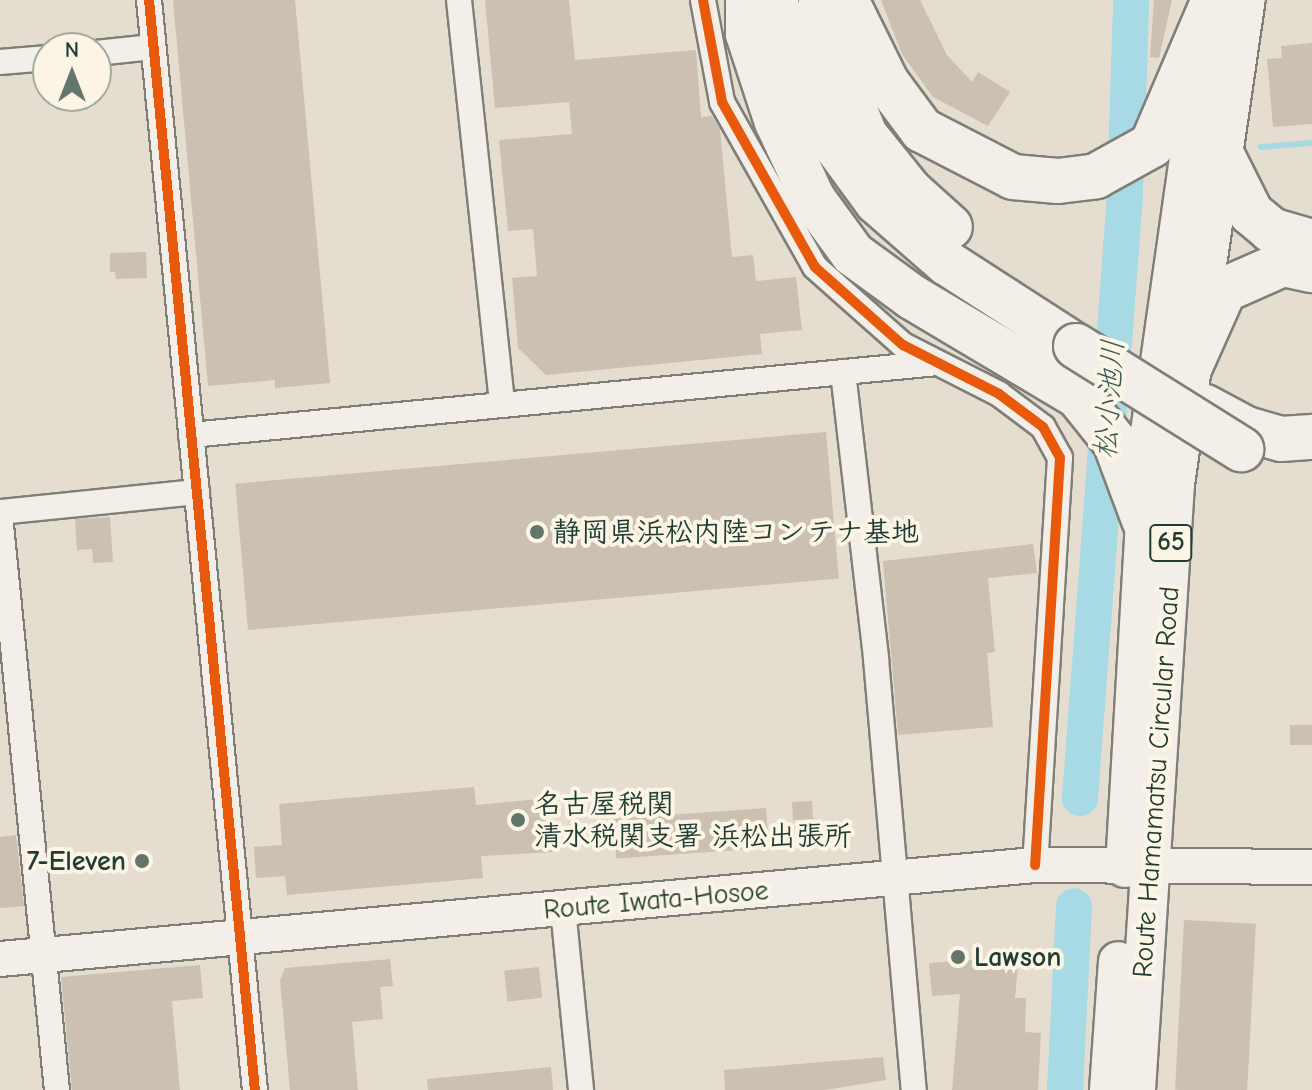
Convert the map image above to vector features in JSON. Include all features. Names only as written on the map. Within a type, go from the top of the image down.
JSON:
[{"type":"highway","points":[[748,0],[748,34],[777,122],[813,199],[853,254],[912,297],[1078,396],[1115,442],[1144,520]]},
{"type":"highway","points":[[775,0],[789,48],[836,146],[877,202],[947,263],[1077,331],[1205,407],[1286,447]]},
{"type":"highway","points":[[821,0],[821,26],[842,87],[865,135],[909,190],[976,250],[1077,331]]},
{"type":"highway","points":[[846,0],[879,69],[922,130],[1013,177],[1058,181],[1096,176],[1137,157],[1161,131],[1223,2]]},
{"type":"highway","points":[[1222,155],[1251,213],[1271,230],[1312,242]]},
{"type":"highway","points":[[1188,371],[1224,290],[1283,264],[1312,270]]},
{"type":"main road","name":"Route Hamamatsu Circular Road","points":[[1109,1090],[1138,863],[1188,371],[1222,155],[1223,2]]},
{"type":"main road","name":"Route Hamamatsu Circular Road","points":[[1136,1090],[1144,520],[1159,341],[1223,2]]},
{"type":"main road","name":"Route Iwata-Hosoe","points":[[0,959],[1035,865],[1138,863],[1312,867]]},
{"type":"street","points":[[149,0],[255,1090]]},
{"type":"street","points":[[459,0],[502,405]]},
{"type":"street","points":[[703,0],[722,102],[815,267],[903,345],[999,394],[1043,427],[1060,458],[1035,865]]},
{"type":"street","points":[[112,51],[153,47]]},
{"type":"street","points":[[0,62],[32,59]]},
{"type":"street","points":[[191,435],[937,363]]},
{"type":"street","points":[[843,372],[878,675],[893,877],[914,1090]]},
{"type":"street","points":[[57,1090],[0,514],[197,492]]},
{"type":"street","points":[[563,909],[581,1090]]},
{"type":"building","points":[[173,0],[295,0],[330,383],[275,388],[275,380],[208,386]]},
{"type":"building","points":[[485,0],[569,0],[575,60],[696,50],[701,117],[712,116],[720,129],[732,257],[753,255],[756,281],[796,277],[802,330],[760,334],[762,354],[546,375],[518,348],[512,278],[537,276],[533,229],[508,231],[499,140],[572,134],[569,102],[495,108]]},
{"type":"building","points":[[881,0],[920,0],[947,55],[972,82],[978,72],[1010,92],[988,126],[933,97],[902,54]]},
{"type":"building","points":[[1154,0],[1172,0],[1159,58],[1150,57]]},
{"type":"building","points":[[1312,43],[1312,124],[1273,127],[1267,59],[1282,58],[1281,46]]},
{"type":"building","points":[[146,252],[147,278],[116,279],[115,272],[110,272],[110,253]]},
{"type":"building","name":"静岡県浜松内陸コンテナ基地","points":[[826,432],[839,578],[248,630],[235,484]]},
{"type":"building","points":[[110,517],[113,562],[93,563],[92,549],[77,550],[75,519]]},
{"type":"building","points":[[1033,544],[1037,573],[988,578],[995,652],[987,653],[993,727],[898,735],[883,561]]},
{"type":"building","points":[[1290,725],[1312,725],[1312,745],[1290,745]]},
{"type":"building","points":[[474,787],[476,805],[548,798],[553,852],[481,856],[483,878],[287,895],[285,876],[256,878],[254,847],[282,845],[279,804]]},
{"type":"building","points":[[812,801],[813,819],[793,820],[792,802]]},
{"type":"building","points":[[766,808],[769,848],[616,859],[613,819]]},
{"type":"building","points":[[16,835],[24,906],[0,908],[0,837]]},
{"type":"building","points":[[1184,920],[1256,924],[1247,1090],[1175,1090]]},
{"type":"building","points":[[390,959],[393,986],[380,987],[383,1019],[352,1022],[358,1090],[290,1090],[280,980],[285,968]]},
{"type":"building","points":[[985,959],[986,964],[1018,966],[1015,998],[1026,998],[1025,1032],[1041,1033],[1038,1090],[952,1090],[960,994],[932,996],[929,963]]},
{"type":"building","points":[[200,965],[203,998],[172,1001],[180,1090],[72,1090],[61,977]]},
{"type":"building","points":[[539,967],[542,998],[507,1001],[504,971]]},
{"type":"building","points":[[883,1057],[886,1080],[825,1090],[725,1090],[724,1070]]},
{"type":"building","points":[[551,1067],[553,1090],[428,1090],[427,1079]]},
{"type":"waterway","name":"松小池川","points":[[1080,798],[1125,195],[1131,0]]},
{"type":"waterway","points":[[1261,147],[1312,143]]},
{"type":"waterway","name":"松小池川","points":[[1065,1090],[1074,906]]},
{"type":"cycle path","points":[[149,0],[255,1090]]},
{"type":"cycle path","points":[[703,0],[722,102],[815,267],[903,345],[999,394],[1043,427],[1060,458],[1035,865]]},
{"type":"place","name":"静岡県浜松内陸コンテナ基地","points":[[537,532]]},
{"type":"place","name":"名古屋税関 清水税関支署 浜松出張所","points":[[518,820]]},
{"type":"place","name":"7-Eleven","points":[[142,861]]},
{"type":"place","name":"Lawson","points":[[958,957]]}]
